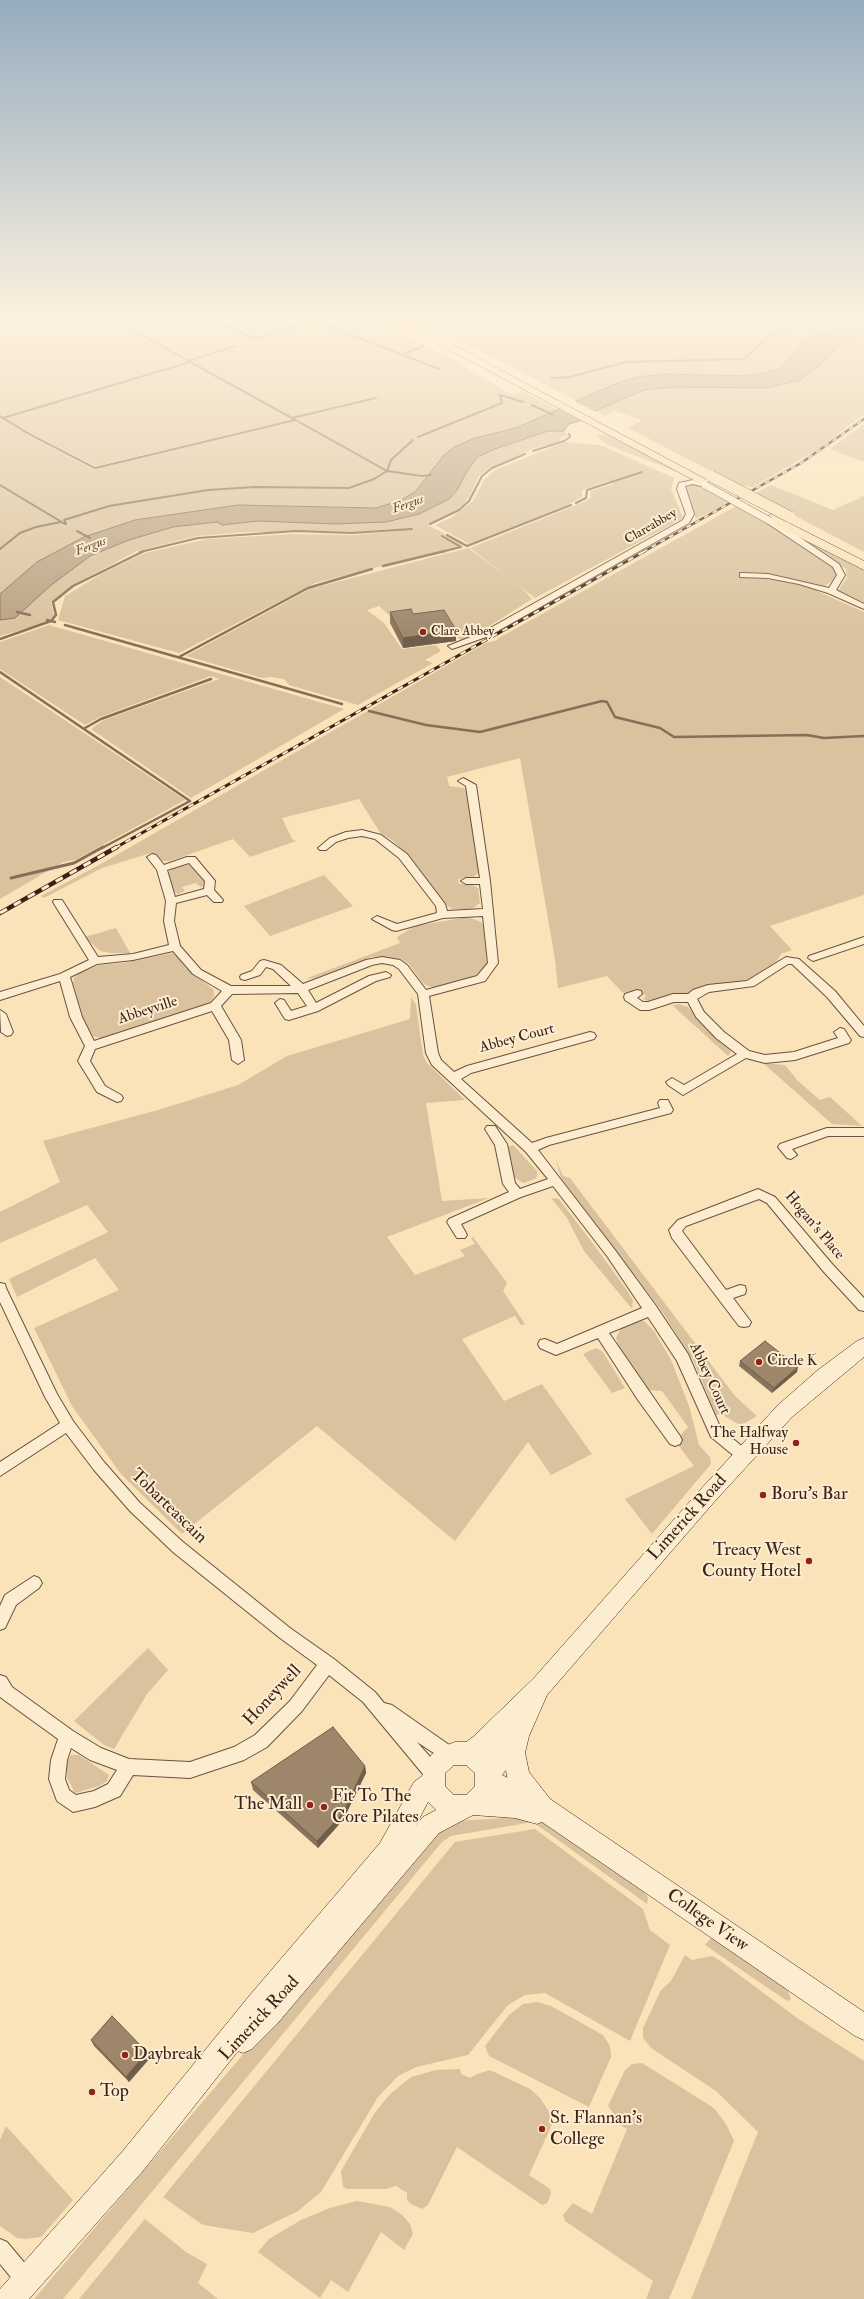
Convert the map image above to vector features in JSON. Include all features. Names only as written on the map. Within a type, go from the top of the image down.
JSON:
[{"type":"main road","points":[[604,424],[771,519],[864,566]]},
{"type":"main road","points":[[706,481],[790,517],[864,556]]},
{"type":"main road","name":"Limerick Road","points":[[459,1754],[481,1745],[542,1685],[785,1411],[825,1376],[864,1346]]},
{"type":"main road","name":"Limerick Road","points":[[487,1777],[497,1764],[515,1726],[542,1685]]},
{"type":"main road","name":"College View","points":[[542,1685],[518,1735],[514,1752],[518,1776],[530,1793],[551,1815]]},
{"type":"main road","points":[[459,1754],[480,1761],[487,1777],[485,1791],[470,1805],[451,1806],[442,1800],[435,1792],[433,1778],[439,1762],[459,1754]]},
{"type":"main road","name":"College View","points":[[487,1777],[529,1799],[864,2027]]},
{"type":"main road","name":"Limerick Road","points":[[184,2099],[260,2004],[388,1851],[422,1790],[433,1778]]},
{"type":"main road","name":"Limerick Road","points":[[184,2099],[268,2015],[431,1825],[470,1805]]},
{"type":"main road","name":"College View","points":[[470,1805],[515,1806],[551,1815]]},
{"type":"main road","points":[[18,2289],[132,2162],[184,2099]]},
{"type":"street","name":"Clareabbey","points":[[452,646],[486,634],[686,521],[690,514],[681,489],[682,485],[706,481]]},
{"type":"street","points":[[771,519],[836,566],[841,576],[830,591]]},
{"type":"street","points":[[743,575],[775,577],[830,591],[864,607]]},
{"type":"street","points":[[423,994],[481,979],[488,972],[493,963],[485,880],[471,785],[463,781]]},
{"type":"street","points":[[323,848],[333,840],[346,835],[362,833],[378,837],[403,856],[441,906],[443,915]]},
{"type":"street","points":[[152,857],[162,869],[172,901],[169,921],[175,947],[197,972],[229,990],[301,989]]},
{"type":"street","points":[[162,869],[191,859],[210,881],[209,891]]},
{"type":"street","points":[[466,881],[485,880]]},
{"type":"street","points":[[209,891],[218,900]]},
{"type":"street","points":[[172,901],[209,891]]},
{"type":"street","points":[[58,902],[95,961]]},
{"type":"street","points":[[377,919],[396,928],[443,915],[488,912]]},
{"type":"street","points":[[814,958],[864,940]]},
{"type":"street","points":[[0,996],[64,976],[95,961],[133,957],[175,947]]},
{"type":"street","name":"Abbey Court","points":[[301,989],[370,962],[382,960],[396,962],[403,967],[423,994],[432,1053],[436,1062],[530,1149],[556,1181],[611,1253],[683,1358],[716,1433],[744,1456]]},
{"type":"street","points":[[637,994],[629,997],[640,1006],[649,1006],[674,998],[691,998],[697,993],[708,989],[750,984],[786,960],[795,961],[831,994],[864,1033]]},
{"type":"street","points":[[245,977],[256,973],[264,964],[277,967],[301,989],[314,1008]]},
{"type":"street","points":[[280,1003],[289,1016],[314,1008],[373,978],[386,975]]},
{"type":"street","points":[[64,976],[76,1017],[91,1046],[84,1061],[101,1089],[117,1098]]},
{"type":"street","points":[[229,990],[215,1006],[235,1040],[238,1060]]},
{"type":"street","points":[[691,998],[700,1014],[720,1035],[745,1054],[765,1059],[795,1056],[845,1040],[840,1032]]},
{"type":"street","name":"Abbeyville","points":[[91,1046],[215,1006]]},
{"type":"street","points":[[0,1014],[7,1032]]},
{"type":"street","name":"Abbey Court","points":[[454,1078],[467,1070],[590,1036]]},
{"type":"street","points":[[672,1082],[683,1091],[745,1054]]},
{"type":"street","points":[[530,1149],[546,1142],[667,1110],[664,1103]]},
{"type":"street","points":[[491,1129],[501,1144],[509,1184],[517,1194]]},
{"type":"street","points":[[791,1155],[784,1147],[827,1132],[864,1132]]},
{"type":"street","points":[[461,1235],[453,1222],[517,1194],[556,1181]]},
{"type":"street","name":"Hogan's Place","points":[[744,1322],[676,1235],[675,1230],[682,1223],[758,1194],[772,1200],[828,1268],[864,1306]]},
{"type":"street","name":"Tobarteascain","points":[[0,1288],[52,1397],[68,1425],[99,1466],[130,1501],[178,1547],[285,1633],[328,1664],[372,1700],[459,1754]]},
{"type":"street","points":[[724,1296],[740,1290]]},
{"type":"street","points":[[545,1344],[556,1350],[651,1310]]},
{"type":"street","points":[[601,1332],[643,1396],[676,1440]]},
{"type":"street","points":[[0,1470],[68,1425]]},
{"type":"street","points":[[0,1623],[10,1600],[34,1583]]},
{"type":"street","name":"Honeywell","points":[[0,1682],[6,1692],[67,1736],[96,1754],[129,1767],[190,1770],[238,1754],[261,1740],[296,1706],[328,1664]]},
{"type":"street","name":"Tobarteascain","points":[[372,1700],[433,1778]]},
{"type":"street","points":[[67,1736],[58,1760],[57,1779],[63,1795],[73,1804],[95,1799],[114,1790],[129,1767]]},
{"type":"street","points":[[0,2249],[18,2289]]},
{"type":"shaded area","points":[[0,424],[272,424],[96,466],[30,433],[25,434],[93,469],[273,424],[525,424],[516,428],[475,438],[444,455],[428,475],[384,471],[426,478],[415,492],[399,501],[376,508],[348,509],[238,505],[135,520],[0,594]]},
{"type":"shaded area","points":[[634,424],[851,424],[820,448],[753,487],[738,485],[628,428]]},
{"type":"shaded area","points":[[864,424],[864,424],[864,462],[830,449]]},
{"type":"shaded area","points":[[548,431],[564,431],[568,435],[561,437],[559,442],[535,448],[491,467],[479,476],[470,495],[463,505],[447,516],[428,525],[465,545],[315,583],[179,653],[58,620],[65,596],[103,573],[145,553],[207,539],[293,534],[355,535],[415,529],[359,532],[247,532],[198,536],[137,551],[71,586],[51,602],[54,616],[51,619],[47,619],[47,621],[38,625],[0,636],[0,620],[15,618],[50,586],[90,556],[129,540],[173,527],[217,522],[222,525],[258,521],[335,524],[386,522],[457,490],[477,457],[495,449]]},
{"type":"shaded area","points":[[598,435],[608,435],[680,473],[608,445],[597,437]]},
{"type":"shaded area","points":[[565,442],[600,445],[674,478],[671,489],[684,520],[682,519],[535,598],[470,548],[586,501],[591,497],[590,491],[613,484],[608,481],[582,490],[582,497],[565,506],[469,544],[435,525],[451,518],[473,501],[485,479],[495,470]]},
{"type":"shaded area","points":[[692,483],[702,486],[731,501],[696,519],[684,489]]},
{"type":"shaded area","points":[[771,485],[833,510],[864,496],[864,552],[754,494]]},
{"type":"shaded area","points":[[738,505],[764,520],[833,567],[837,574],[835,579],[817,591],[864,612],[864,895],[770,926],[792,950],[781,954],[777,961],[751,981],[650,1002],[643,999],[646,996],[637,989],[623,993],[607,976],[558,988],[555,959],[520,758],[447,777],[449,786],[464,788],[467,792],[479,873],[473,877],[458,879],[459,884],[471,884],[478,888],[480,903],[472,909],[452,909],[444,903],[406,853],[392,840],[381,834],[359,799],[282,818],[292,839],[296,841],[250,857],[233,839],[170,861],[163,861],[151,853],[102,868],[44,898],[41,896],[99,865],[486,643],[498,640],[497,639]]},
{"type":"shaded area","points":[[799,536],[864,570],[864,603],[840,591],[839,589],[847,578],[846,569]]},
{"type":"shaded area","points":[[468,548],[520,586],[532,599],[472,637],[460,640],[447,619],[394,620],[379,606],[367,610],[384,623],[402,649],[436,645],[441,651],[425,660],[433,663],[358,705],[289,685],[284,679],[271,677],[262,678],[186,656],[310,589]]},
{"type":"shaded area","points":[[49,625],[344,709],[191,798],[91,729],[104,720],[219,679],[211,676],[100,717],[85,725],[0,669],[0,642]]},
{"type":"shaded area","points":[[0,677],[185,800],[75,860],[63,862],[0,899]]},
{"type":"shaded area","points":[[189,865],[206,884],[201,887],[195,883],[182,887],[185,891],[178,894],[174,892],[168,874],[171,869],[178,866]]},
{"type":"shaded area","points":[[324,875],[353,906],[270,936],[244,906]]},
{"type":"shaded area","points":[[468,917],[481,922],[485,926],[487,965],[472,978],[436,988],[428,986],[422,982],[409,964],[401,959],[371,957],[315,978],[305,979],[400,943],[397,937],[415,926]]},
{"type":"shaded area","points":[[116,928],[130,953],[110,953],[100,951],[85,937]]},
{"type":"shaded area","points":[[172,953],[178,957],[185,967],[214,990],[214,996],[211,1001],[206,1005],[110,1037],[100,1038],[93,1036],[81,1015],[73,983],[74,978],[79,973],[100,965],[123,963]]},
{"type":"shaded area","points":[[411,997],[416,1005],[423,1055],[427,1063],[465,1100],[426,1103],[442,1201],[489,1198],[387,1237],[415,1275],[465,1256],[460,1250],[475,1244],[471,1238],[473,1237],[507,1283],[503,1291],[525,1324],[521,1325],[515,1316],[462,1339],[504,1401],[542,1384],[592,1454],[551,1475],[528,1442],[455,1541],[317,1426],[182,1534],[121,1474],[72,1406],[34,1328],[119,1290],[95,1258],[17,1297],[9,1279],[108,1232],[87,1205],[0,1243],[0,1212],[60,1182],[43,1141],[158,1110],[238,1085],[287,1056],[410,1019]]},
{"type":"shaded area","points":[[679,1004],[688,1007],[716,1039],[728,1048],[731,1052],[728,1056],[672,1005]]},
{"type":"shaded area","points":[[763,1063],[785,1065],[798,1081],[820,1100],[830,1097],[862,1126],[832,1124]]},
{"type":"shaded area","points":[[513,1145],[537,1171],[537,1176],[535,1179],[523,1183],[514,1177],[508,1147]]},
{"type":"shaded area","points":[[556,1160],[563,1176],[570,1178],[735,1396],[757,1416],[745,1423],[738,1424],[721,1414],[716,1415],[693,1360],[661,1310],[561,1178]]},
{"type":"shaded area","points":[[551,1198],[559,1199],[597,1249],[633,1300],[632,1309],[584,1251],[567,1218]]},
{"type":"shaded area","points":[[644,1321],[654,1331],[671,1360],[689,1406],[699,1445],[710,1457],[711,1464],[652,1534],[625,1499],[694,1466],[675,1441],[688,1427],[662,1391],[650,1390],[643,1385],[619,1346],[616,1338],[621,1328],[634,1322]]},
{"type":"shaded area","points":[[596,1348],[603,1352],[625,1388],[612,1393],[583,1354]]},
{"type":"shaded area","points":[[148,1648],[168,1670],[147,1694],[114,1749],[104,1745],[74,1721]]},
{"type":"shaded area","points":[[71,1755],[79,1755],[109,1775],[107,1781],[99,1786],[75,1793],[67,1777],[67,1762]]},
{"type":"shaded area","points":[[535,1816],[643,1890],[648,1898],[647,1904],[533,1822],[451,1836],[442,1842],[63,2299],[34,2299],[429,1837],[456,1821]]},
{"type":"shaded area","points":[[535,1829],[643,1909],[650,1930],[670,1945],[630,2041],[545,1993],[525,1995],[508,2005],[468,2055],[416,2067],[398,2076],[378,2097],[321,2192],[298,2211],[253,2233],[203,2225],[163,2197],[455,1842]]},
{"type":"shaded area","points":[[711,1938],[718,1939],[787,1989],[791,1999],[787,2001],[705,1945]]},
{"type":"shaded area","points":[[685,1955],[692,1960],[712,1956],[719,1960],[800,2020],[864,2061],[864,2299],[691,2299],[758,2132],[716,2091],[651,2048],[643,2038],[643,2028],[661,1990],[671,1981]]},
{"type":"shaded area","points":[[538,2002],[551,2006],[603,2035],[610,2046],[611,2057],[589,2107],[489,2056],[485,2046],[509,2015],[523,2004]]},
{"type":"shaded area","points":[[642,2063],[714,2108],[726,2124],[734,2141],[669,2299],[646,2299],[653,2281],[565,2221],[563,2215],[573,2203],[592,2214],[627,2129],[615,2122],[614,2114],[608,2106],[625,2070],[632,2064]]},
{"type":"shaded area","points":[[460,2069],[461,2074],[470,2078],[490,2070],[530,2089],[540,2098],[550,2113],[553,2122],[529,2175],[550,2189],[551,2194],[547,2203],[542,2205],[457,2147],[428,2205],[422,2209],[411,2204],[407,2200],[407,2193],[396,2186],[386,2189],[348,2189],[343,2187],[341,2171],[374,2114],[389,2095],[411,2077],[436,2070]]},
{"type":"shaded area","points":[[6,2126],[73,2200],[41,2237],[25,2239],[17,2238],[0,2226],[0,2140]]},
{"type":"shaded area","points":[[357,2201],[390,2207],[401,2214],[410,2224],[413,2234],[404,2250],[381,2232],[348,2292],[331,2280],[320,2298],[258,2252],[269,2239],[301,2220],[330,2208]]},
{"type":"shaded area","points":[[145,2219],[186,2252],[207,2264],[198,2283],[218,2299],[79,2299]]},
{"type":"water","name":"Fergus","points":[[524,424],[569,424],[564,431],[548,431],[495,449],[477,457],[457,490],[449,499],[419,514],[386,522],[335,524],[258,521],[222,525],[217,522],[173,527],[129,540],[90,556],[50,586],[15,618],[0,620],[0,594],[37,562],[84,537],[135,520],[238,505],[376,508],[399,501],[415,492],[444,455],[454,447],[475,438],[516,428]]},
{"type":"building","points":[[411,609],[413,614],[444,610],[456,630],[403,638],[390,612]]},
{"type":"building","points":[[765,1341],[798,1367],[774,1388],[740,1361]]},
{"type":"building","name":"The Mall","points":[[333,1727],[365,1766],[343,1813],[317,1841],[251,1782]]},
{"type":"building","name":"Daybreak","points":[[112,2016],[147,2052],[126,2077],[91,2040]]},
{"type":"waterway","points":[[13,424],[95,468],[277,424]]},
{"type":"waterway","points":[[303,424],[387,471]]},
{"type":"waterway","points":[[418,437],[449,424]]},
{"type":"waterway","points":[[533,451],[564,441],[570,437],[569,434]]},
{"type":"waterway","points":[[387,471],[391,460],[413,440]]},
{"type":"waterway","points":[[430,524],[459,510],[469,501],[482,476],[492,468],[525,454]]},
{"type":"waterway","points":[[66,524],[64,520],[109,506],[208,490],[255,487],[349,488],[374,479],[387,471]]},
{"type":"waterway","points":[[387,471],[422,476],[431,475]]},
{"type":"waterway","points":[[576,503],[586,498],[587,490],[642,472]]},
{"type":"waterway","points":[[0,485],[65,524]]},
{"type":"waterway","points":[[447,535],[467,546],[571,505]]},
{"type":"waterway","points":[[0,549],[20,533],[36,527],[61,522]]},
{"type":"waterway","points":[[144,551],[198,538],[296,531],[352,533],[412,529]]},
{"type":"waterway","name":"Fergus","points":[[77,531],[90,538]]},
{"type":"waterway","points":[[442,536],[461,547],[445,551]]},
{"type":"waterway","points":[[51,621],[56,615],[53,602],[73,586],[144,551]]},
{"type":"waterway","points":[[383,566],[445,551]]},
{"type":"waterway","points":[[441,552],[445,551]]},
{"type":"waterway","points":[[179,657],[308,588],[372,569]]},
{"type":"waterway","points":[[17,612],[30,615]]},
{"type":"waterway","points":[[47,620],[51,621]]},
{"type":"waterway","points":[[0,639],[51,621]]},
{"type":"waterway","points":[[51,621],[55,622]]},
{"type":"waterway","points":[[65,625],[342,704]]},
{"type":"waterway","points":[[0,672],[190,801],[102,848]]},
{"type":"waterway","points":[[85,728],[101,719],[211,679]]},
{"type":"waterway","points":[[369,711],[426,725],[480,732],[602,701],[607,702],[615,717],[660,728],[674,737],[807,735],[824,738],[864,736]]},
{"type":"waterway","points":[[11,878],[74,863],[103,847]]},
{"type":"railway","points":[[643,552],[801,463],[856,424]]},
{"type":"railway","points":[[115,848],[645,551]]},
{"type":"railway","points":[[0,913],[117,847]]},
{"type":"place","name":"Clare Abbey","points":[[423,632]]},
{"type":"place","name":"Circle K","points":[[759,1362]]},
{"type":"place","name":"The Halfway House","points":[[796,1443]]},
{"type":"place","name":"Boru's Bar","points":[[763,1495]]},
{"type":"place","name":"Treacy West County Hotel","points":[[809,1561]]},
{"type":"place","name":"The Mall","points":[[310,1805]]},
{"type":"place","name":"Fit To The Core Pilates","points":[[324,1807]]},
{"type":"place","name":"Daybreak","points":[[125,2055]]},
{"type":"place","name":"Top","points":[[92,2092]]},
{"type":"place","name":"St. Flannan's College","points":[[542,2129]]}]
